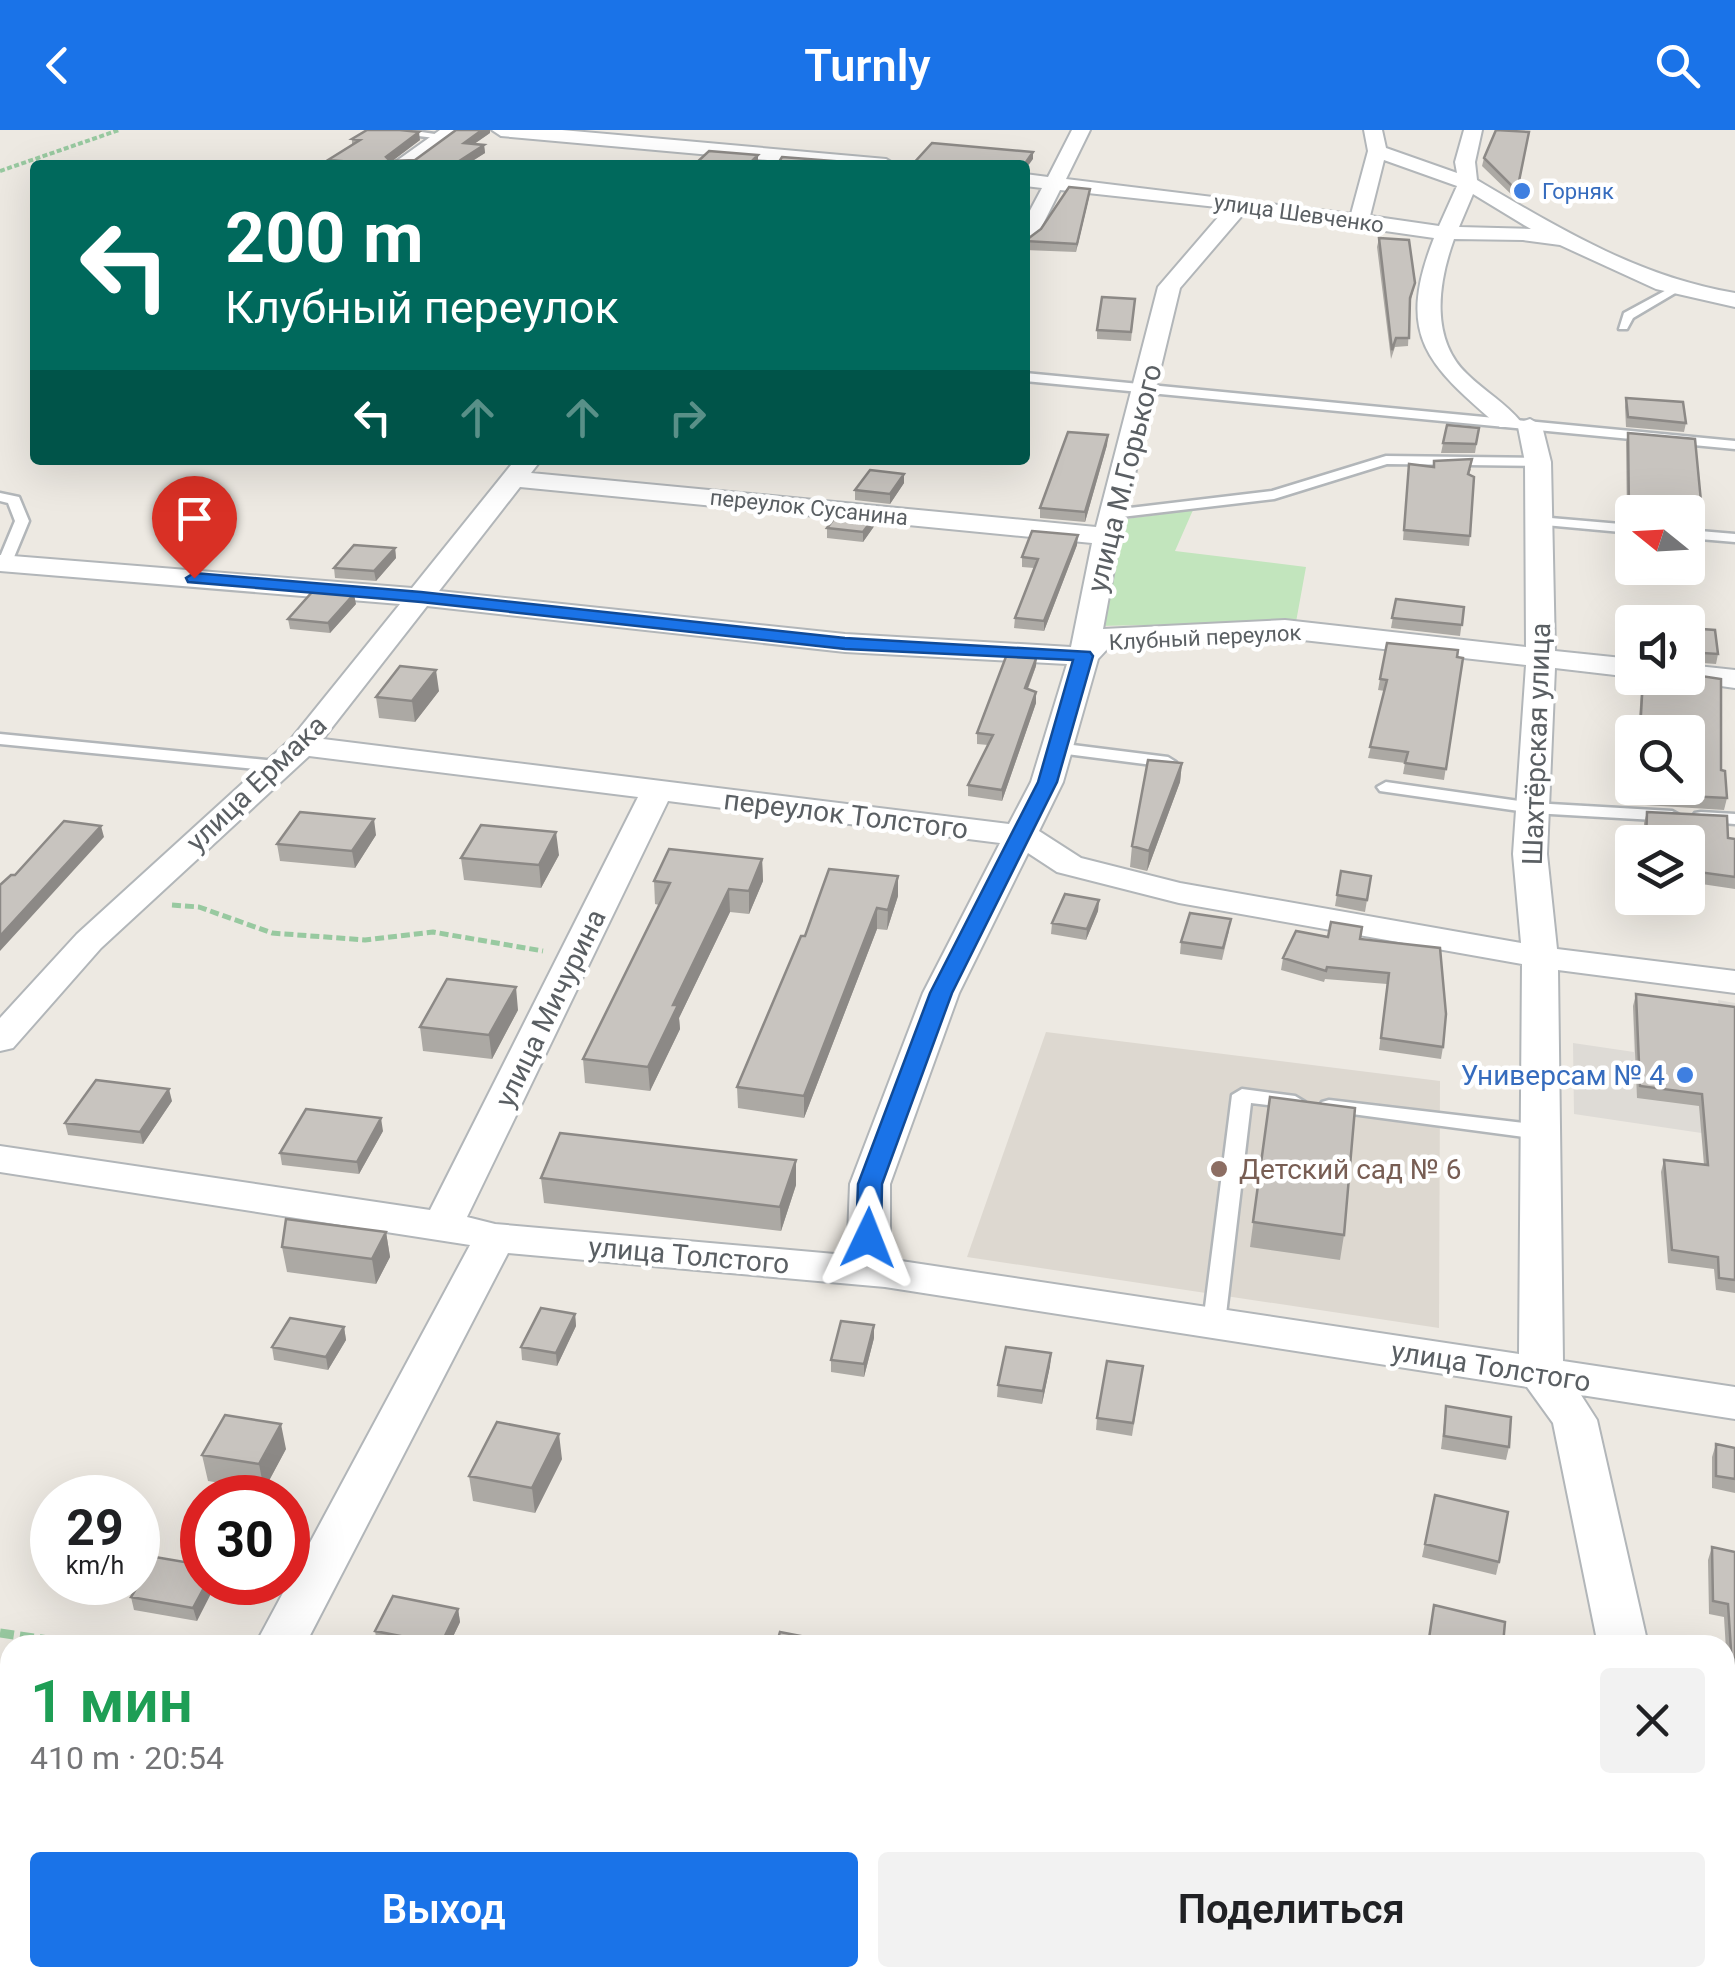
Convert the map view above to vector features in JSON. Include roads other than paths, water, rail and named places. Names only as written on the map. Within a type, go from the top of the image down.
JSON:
[{"type":"street","points":[[501,130],[768,159],[792,130]]},
{"type":"street","points":[[1030,230],[1081,130]]},
{"type":"street","points":[[1474,130],[1466,162],[1468,182],[1445,233],[1426,308],[1442,361],[1526,437]]},
{"type":"street","points":[[408,160],[447,133]]},
{"type":"street","points":[[1358,222],[1375,140],[1468,182],[1607,261],[1676,289],[1735,300]]},
{"type":"street","name":"улица Шевченко","points":[[1030,181],[1241,204],[1445,233],[1524,234],[1573,241]]},
{"type":"street","name":"улица М.Горького","points":[[885,1273],[868,1238],[870,1184],[941,993],[1047,782],[1084,656],[1110,525],[1169,287],[1241,204]]},
{"type":"street","name":"Шахтёрская улица","points":[[1526,437],[1539,521],[1541,658],[1530,854],[1540,957],[1541,1374]]},
{"type":"street","name":"переулок Сусанина","points":[[520,469],[1110,525]]},
{"type":"street","name":"улица Ермака","points":[[0,1040],[90,941],[289,756],[421,597],[520,469]]},
{"type":"street","name":"Клубный переулок","points":[[2,563],[421,597],[845,644],[1084,656],[1102,638],[1285,629],[1615,666]]},
{"type":"street","points":[[1705,676],[1735,679]]},
{"type":"street","name":"переулок Толстого","points":[[289,756],[657,790],[1022,836],[1069,865],[1178,893],[1540,957],[1735,982]]},
{"type":"street","name":"улица Мичурина","points":[[443,1225],[657,790]]},
{"type":"street","name":"улица Толстого","points":[[0,1159],[443,1225],[495,1238],[885,1273],[1735,1404]]},
{"type":"street","points":[[285,1635],[495,1238]]},
{"type":"street","points":[[1541,1374],[1575,1420],[1621,1635]]},
{"type":"lane","points":[[375,130],[447,133]]},
{"type":"lane","points":[[1624,326],[1628,316],[1676,289]]},
{"type":"lane","points":[[1030,377],[1147,386],[1526,437],[1735,445]]},
{"type":"lane","points":[[1110,525],[1274,495],[1386,460],[1526,437]]},
{"type":"lane","points":[[0,497],[14,500],[22,521],[2,563]]},
{"type":"lane","points":[[1539,521],[1615,528]]},
{"type":"lane","points":[[1705,535],[1735,538]]},
{"type":"lane","points":[[0,739],[289,756]]},
{"type":"lane","points":[[1057,748],[1168,762]]},
{"type":"lane","points":[[1386,788],[1533,808],[1735,819]]},
{"type":"lane","points":[[1214,1323],[1242,1095],[1540,1132]]},
{"type":"place","name":"Горняк","points":[[1522,191]]},
{"type":"place","name":"Универсам № 4","points":[[1685,1075]]},
{"type":"place","name":"Детский сад № 6","points":[[1219,1169]]}]
